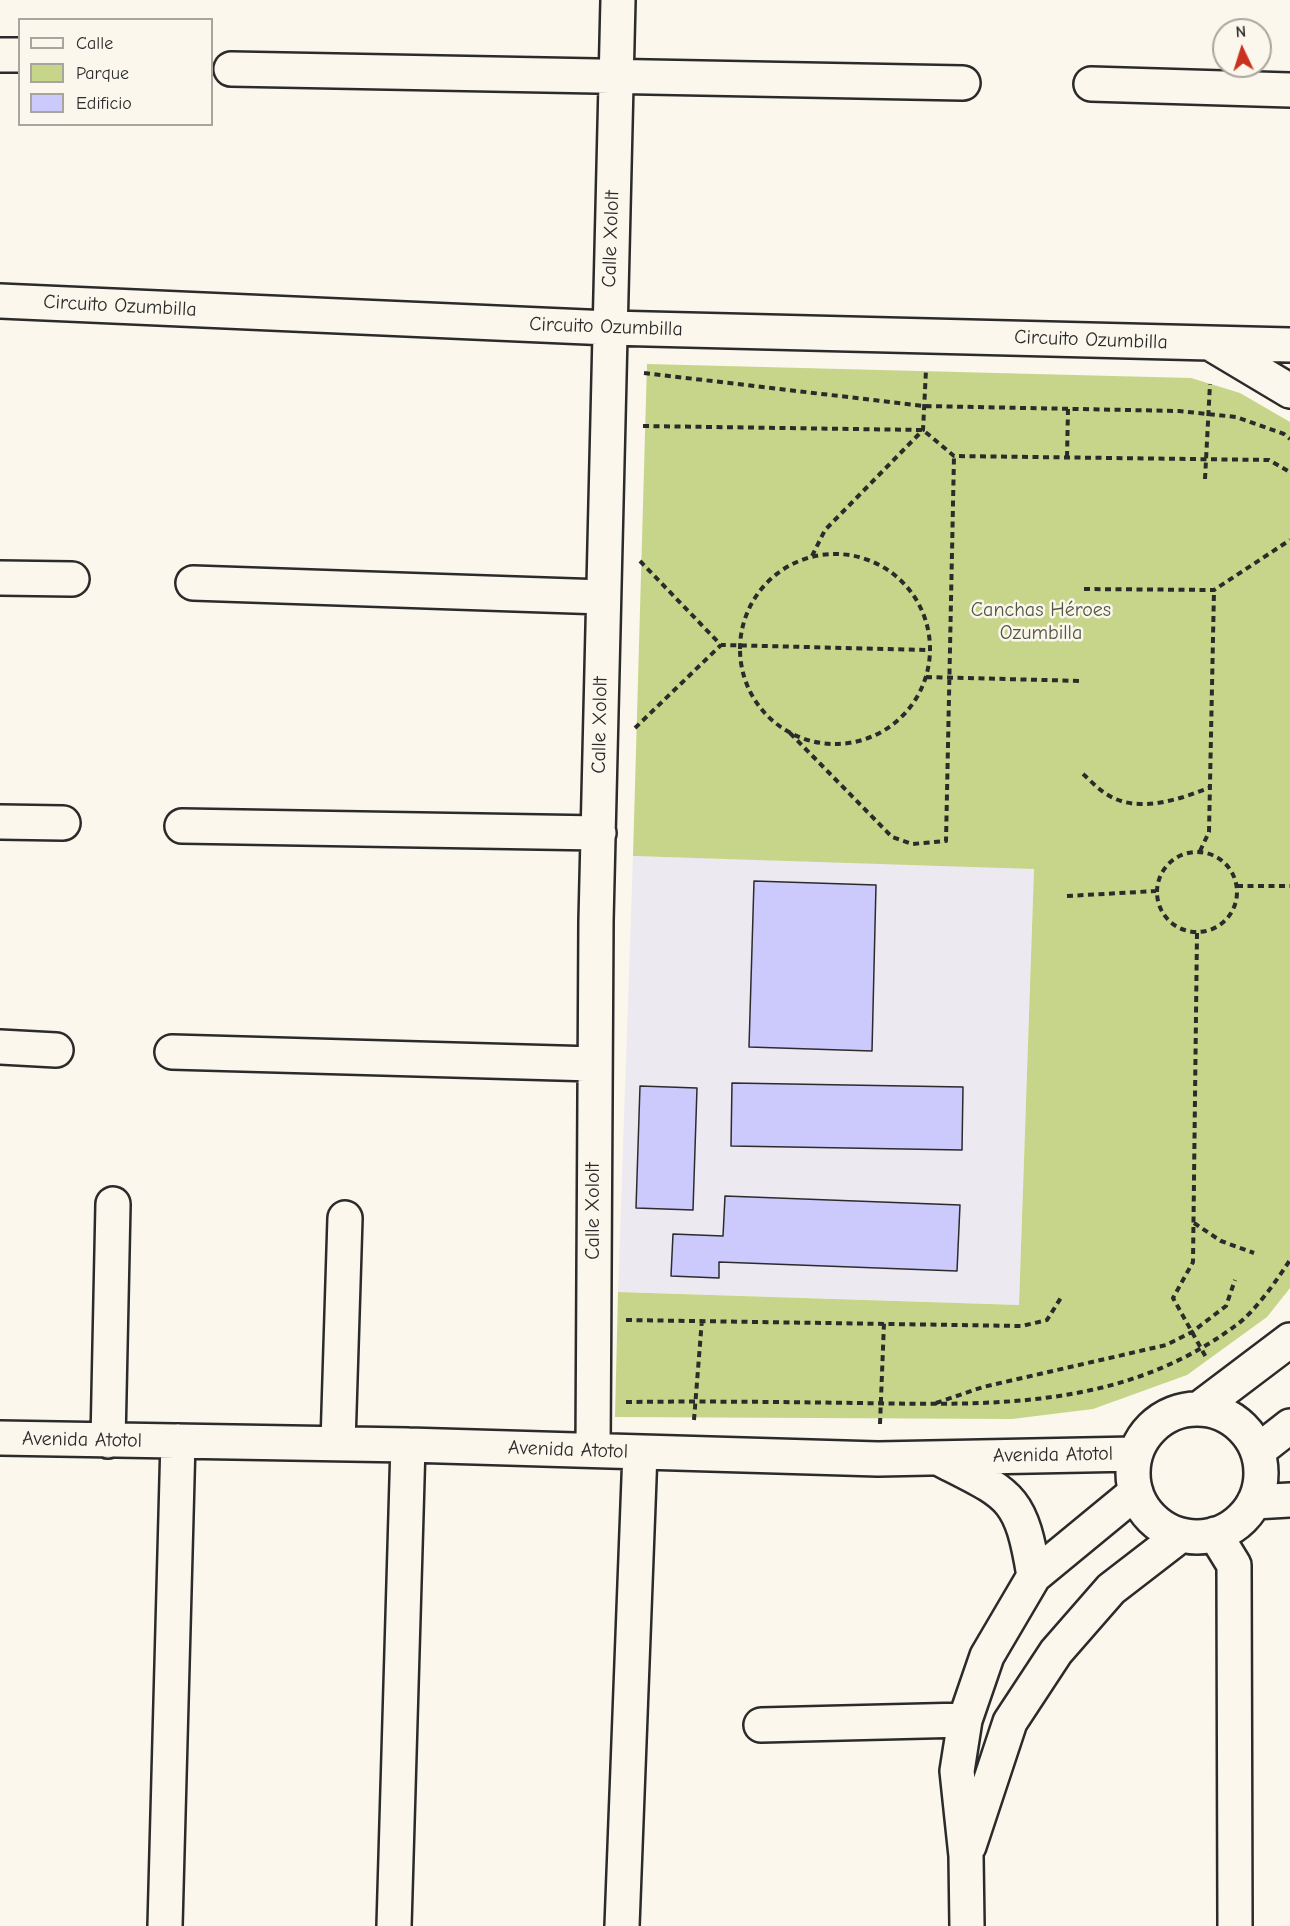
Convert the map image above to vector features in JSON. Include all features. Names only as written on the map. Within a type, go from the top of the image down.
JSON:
[{"type":"street","name":"Calle Xololt","points":[[593,1450],[594,1064],[599,763],[618,0]]},
{"type":"street","points":[[0,55],[18,55]]},
{"type":"street","points":[[231,69],[963,83]]},
{"type":"street","points":[[1091,84],[1290,90]]},
{"type":"street","name":"Circuito Ozumbilla","points":[[0,301],[609,328],[1290,345]]},
{"type":"street","name":"Circuito Ozumbilla","points":[[1212,344],[1290,391]]},
{"type":"street","points":[[0,578],[72,579]]},
{"type":"street","points":[[193,583],[603,597]]},
{"type":"street","points":[[0,822],[63,823]]},
{"type":"street","points":[[182,826],[599,832]]},
{"type":"street","points":[[0,1047],[56,1050]]},
{"type":"street","points":[[172,1052],[594,1064]]},
{"type":"street","points":[[108,1441],[113,1204]]},
{"type":"street","points":[[338,1443],[345,1218]]},
{"type":"street","points":[[1212,1400],[1236,1420],[1258,1451],[1262,1477],[1254,1502],[1238,1522],[1215,1534],[1198,1537],[1181,1535],[1153,1520],[1136,1492],[1132,1474],[1135,1454],[1149,1429],[1172,1413],[1212,1400],[1290,1340]]},
{"type":"street","points":[[1258,1451],[1290,1426]]},
{"type":"street","name":"Avenida Atotol","points":[[0,1438],[338,1443],[878,1459],[1135,1454]]},
{"type":"street","points":[[165,1926],[178,1441]]},
{"type":"street","points":[[394,1926],[408,1445]]},
{"type":"street","points":[[622,1926],[640,1452]]},
{"type":"street","points":[[938,1458],[999,1489],[1020,1514],[1034,1576]]},
{"type":"street","points":[[967,1926],[966,1856],[957,1771],[965,1720],[987,1656],[1034,1576],[1136,1492]]},
{"type":"street","points":[[1254,1502],[1290,1500]]},
{"type":"street","points":[[1215,1534],[1234,1565],[1235,1926]]},
{"type":"street","points":[[966,1856],[1010,1722],[1056,1652],[1112,1589],[1181,1535]]},
{"type":"street","points":[[761,1725],[965,1720]]},
{"type":"path","points":[[811,556],[825,530],[923,430],[927,336]]},
{"type":"path","points":[[1205,479],[1212,344]]},
{"type":"path","points":[[608,368],[924,406],[1179,411],[1209,414],[1236,417],[1284,434],[1290,439]]},
{"type":"path","points":[[1067,457],[1068,409]]},
{"type":"path","points":[[607,426],[923,430],[954,456],[1269,460],[1290,472]]},
{"type":"path","points":[[789,733],[820,743],[851,743],[879,734],[903,716],[921,692],[930,663],[930,633],[921,605],[903,581],[876,562],[844,554],[811,556],[781,570],[758,592],[743,621],[740,646],[746,686],[763,713],[789,733],[892,837],[912,844],[946,841],[954,456]]},
{"type":"path","points":[[604,524],[720,645],[930,650]]},
{"type":"path","points":[[1084,589],[1214,590],[1290,540]]},
{"type":"path","points":[[1200,851],[1209,832],[1214,590]]},
{"type":"path","points":[[599,763],[720,645]]},
{"type":"path","points":[[926,677],[1083,681]]},
{"type":"path","points":[[1083,774],[1109,796],[1142,804],[1179,800],[1211,787]]},
{"type":"path","points":[[1200,851],[1225,862],[1233,873],[1237,886],[1237,900],[1232,912],[1223,923],[1211,930],[1197,933],[1173,924],[1161,909],[1156,891],[1159,878],[1170,862],[1187,852],[1200,851]]},
{"type":"path","points":[[1237,886],[1290,886]]},
{"type":"path","points":[[1067,896],[1156,891]]},
{"type":"path","points":[[1197,933],[1193,1262],[1173,1298],[1201,1346],[1212,1400]]},
{"type":"path","points":[[1193,1223],[1221,1241],[1254,1253]]},
{"type":"path","points":[[592,1402],[933,1404],[1041,1401],[1109,1387],[1173,1362],[1237,1325],[1290,1260]]},
{"type":"path","points":[[933,1404],[983,1387],[1166,1345],[1192,1332],[1226,1306],[1235,1280]]},
{"type":"path","points":[[593,1320],[702,1319],[1022,1326],[1047,1320],[1062,1296]]},
{"type":"path","points":[[693,1454],[702,1319]]},
{"type":"path","points":[[878,1459],[884,1323]]},
{"type":"shaded area","points":[[633,856],[1034,868],[1019,1305],[618,1292]]},
{"type":"green space","name":"Canchas Héroes Ozumbilla","points":[[647,364],[1191,378],[1240,393],[1290,422],[1290,1288],[1267,1317],[1187,1375],[1093,1409],[1012,1419],[615,1417],[618,1292],[1019,1305],[1034,869],[633,856]]},
{"type":"building","points":[[754,881],[876,885],[872,1051],[749,1047]]},
{"type":"building","points":[[732,1083],[963,1087],[962,1150],[731,1146]]},
{"type":"building","points":[[640,1086],[697,1088],[693,1210],[636,1208]]},
{"type":"building","points":[[725,1196],[960,1205],[957,1271],[719,1262],[719,1278],[671,1276],[673,1234],[723,1236]]}]
